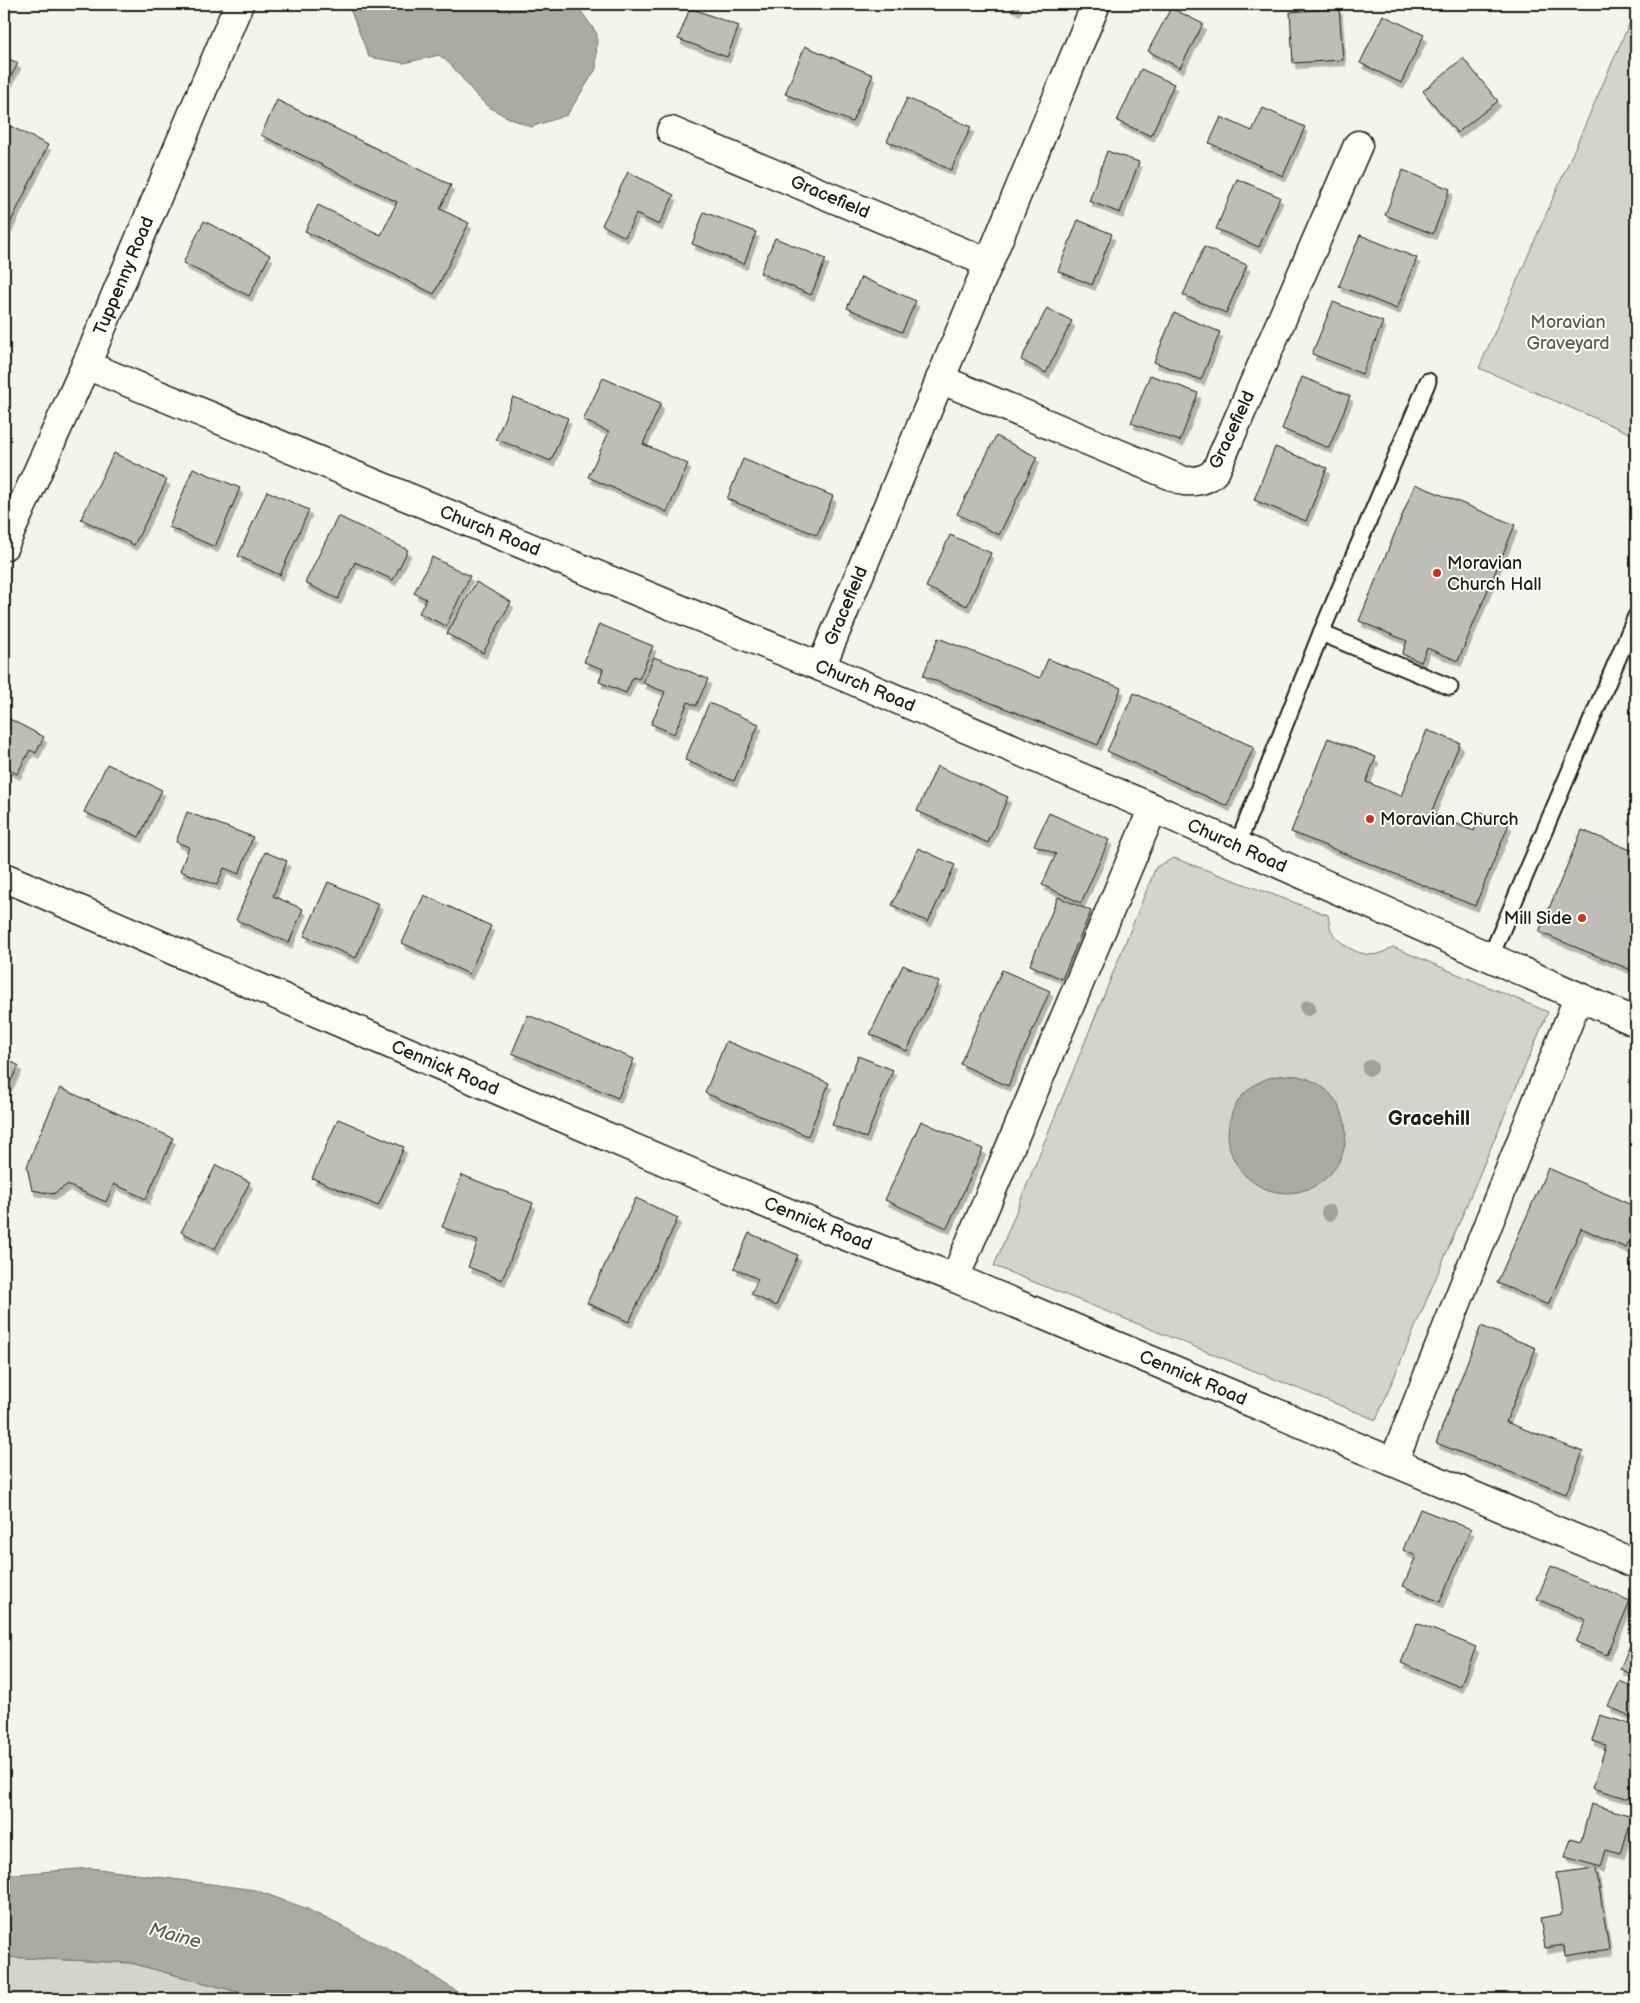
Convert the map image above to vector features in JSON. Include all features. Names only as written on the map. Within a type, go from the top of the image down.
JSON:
[{"type":"street","name":"Tuppenny Road","points":[[4,546],[86,364],[239,4]]},
{"type":"street","name":"Gracefield","points":[[821,667],[1096,4]]},
{"type":"street","name":"Gracefield","points":[[671,131],[989,263]]},
{"type":"street","name":"Gracefield","points":[[940,379],[1184,481],[1200,481],[1208,477],[1216,470],[1358,145]]},
{"type":"street","name":"Church Road","points":[[86,364],[821,667],[1153,808],[1578,998],[1636,1022]]},
{"type":"street","points":[[955,1278],[1153,808]]},
{"type":"street","name":"Cennick Road","points":[[4,877],[690,1172],[825,1228],[955,1278],[1636,1564]]},
{"type":"street","points":[[1394,1461],[1578,998]]},
{"type":"lane","points":[[1237,846],[1321,633],[1428,381]]},
{"type":"lane","points":[[1490,958],[1636,616]]},
{"type":"lane","points":[[1321,633],[1450,687]]},
{"type":"green space","name":"Moravian Graveyard","points":[[1636,8],[1636,436],[1479,368]]},
{"type":"green space","points":[[1174,858],[1328,915],[1330,928],[1339,941],[1358,952],[1372,955],[1382,953],[1393,947],[1548,1012],[1376,1420],[994,1266],[1156,867]]},
{"type":"green space","points":[[4,1957],[131,1963],[264,1999],[4,1999]]},
{"type":"water","points":[[348,4],[573,4],[581,11],[597,34],[596,69],[567,115],[531,127],[505,116],[487,105],[450,64],[439,55],[404,63],[369,57]]},
{"type":"water","points":[[1287,1075],[1310,1079],[1329,1092],[1342,1111],[1346,1134],[1342,1157],[1329,1176],[1310,1189],[1287,1193],[1264,1189],[1245,1176],[1232,1157],[1228,1134],[1232,1111],[1245,1092],[1264,1079]]},
{"type":"water","name":"Maine","points":[[91,1868],[255,1890],[305,1908],[407,1959],[468,1999],[264,1999],[131,1963],[4,1957],[4,1875]]},
{"type":"building","points":[[1006,4],[1020,4],[1017,10]]},
{"type":"building","points":[[690,8],[739,26],[727,57],[678,39]]},
{"type":"building","points":[[1171,8],[1203,24],[1180,68],[1148,51]]},
{"type":"building","points":[[1339,8],[1343,60],[1293,63],[1290,12]]},
{"type":"building","points":[[1383,15],[1424,35],[1401,83],[1360,63]]},
{"type":"building","points":[[805,46],[873,75],[852,122],[785,94]]},
{"type":"building","points":[[4,57],[18,63],[4,91]]},
{"type":"building","points":[[1463,58],[1498,101],[1457,133],[1423,91]]},
{"type":"building","points":[[1141,69],[1174,84],[1151,136],[1117,121]]},
{"type":"building","points":[[907,98],[971,127],[951,170],[887,141]]},
{"type":"building","points":[[277,100],[451,185],[440,209],[469,223],[434,294],[305,231],[318,205],[381,235],[397,202],[261,135]]},
{"type":"building","points":[[1263,108],[1305,127],[1283,176],[1209,143],[1221,117],[1252,131]]},
{"type":"building","points":[[4,123],[48,145],[4,236]]},
{"type":"building","points":[[1107,151],[1139,162],[1120,213],[1089,201]]},
{"type":"building","points":[[1403,170],[1450,189],[1433,234],[1385,215]]},
{"type":"building","points":[[628,172],[674,195],[659,225],[636,214],[625,237],[602,225]]},
{"type":"building","points":[[1237,179],[1280,197],[1259,247],[1216,229]]},
{"type":"building","points":[[704,212],[756,232],[744,264],[692,244]]},
{"type":"building","points":[[1078,220],[1112,234],[1092,285],[1058,271]]},
{"type":"building","points":[[204,221],[270,255],[249,296],[183,263]]},
{"type":"building","points":[[1360,235],[1417,258],[1397,309],[1339,286]]},
{"type":"building","points":[[775,238],[826,259],[811,295],[760,273]]},
{"type":"building","points":[[1204,247],[1247,265],[1226,313],[1183,295]]},
{"type":"building","points":[[861,277],[916,301],[902,332],[847,308]]},
{"type":"building","points":[[1333,302],[1383,322],[1362,374],[1312,354]]},
{"type":"building","points":[[1047,308],[1072,321],[1046,373],[1021,360]]},
{"type":"building","points":[[1174,313],[1220,332],[1201,380],[1154,362]]},
{"type":"building","points":[[1150,375],[1198,393],[1180,441],[1131,423]]},
{"type":"building","points":[[1302,377],[1350,396],[1329,448],[1282,429]]},
{"type":"building","points":[[603,378],[661,403],[643,444],[688,464],[667,512],[588,477],[609,432],[583,420]]},
{"type":"building","points":[[513,397],[568,418],[551,461],[496,439]]},
{"type":"building","points":[[996,436],[1037,457],[999,535],[957,514]]},
{"type":"building","points":[[1275,447],[1327,468],[1306,521],[1254,500]]},
{"type":"building","points":[[114,453],[167,480],[134,545],[81,519]]},
{"type":"building","points":[[743,459],[833,496],[817,535],[727,499]]},
{"type":"building","points":[[193,468],[240,488],[215,547],[169,527]]},
{"type":"building","name":"Moravian Church Hall","points":[[1415,484],[1515,525],[1458,661],[1427,648],[1421,662],[1402,654],[1407,641],[1359,621]]},
{"type":"building","points":[[267,491],[309,510],[280,575],[238,556]]},
{"type":"building","points":[[338,516],[408,550],[393,580],[355,562],[338,599],[305,583]]},
{"type":"building","points":[[950,535],[991,553],[967,606],[926,587]]},
{"type":"building","points":[[432,557],[470,576],[446,626],[419,613],[426,599],[414,593]]},
{"type":"building","points":[[476,582],[511,602],[483,653],[447,634]]},
{"type":"building","points":[[599,624],[653,646],[639,679],[633,677],[626,693],[599,682],[603,669],[584,662]]},
{"type":"building","points":[[938,638],[1040,678],[1048,659],[1121,688],[1098,745],[923,676]]},
{"type":"building","points":[[654,657],[708,679],[696,706],[688,702],[674,734],[651,724],[665,692],[643,683]]},
{"type":"building","points":[[1134,693],[1254,747],[1227,806],[1107,751]]},
{"type":"building","points":[[709,703],[759,724],[734,781],[685,760]]},
{"type":"building","points":[[4,716],[44,737],[36,753],[30,750],[17,774],[4,767]]},
{"type":"building","name":"Moravian Church","points":[[1427,730],[1460,743],[1431,813],[1474,831],[1481,812],[1509,824],[1475,906],[1291,832],[1328,738],[1376,757],[1366,782],[1401,796]]},
{"type":"building","points":[[107,764],[162,790],[139,837],[84,812]]},
{"type":"building","points":[[937,766],[1008,797],[988,843],[917,811]]},
{"type":"building","points":[[187,812],[253,837],[239,874],[224,868],[217,885],[180,871],[189,847],[176,842]]},
{"type":"building","points":[[1049,813],[1109,840],[1081,903],[1042,885],[1056,854],[1034,845]]},
{"type":"building","points":[[1582,830],[1636,852],[1636,888],[1632,899],[1636,901],[1636,972],[1539,932]]},
{"type":"building","points":[[918,848],[955,865],[928,922],[892,905]]},
{"type":"building","points":[[265,852],[287,861],[273,896],[303,909],[289,943],[236,920]]},
{"type":"building","points":[[328,882],[379,904],[356,958],[304,936]]},
{"type":"building","points":[[424,895],[491,926],[469,974],[402,943]]},
{"type":"building","points":[[1058,897],[1091,911],[1062,979],[1030,965]]},
{"type":"building","points":[[903,965],[939,982],[907,1051],[870,1034]]},
{"type":"building","points":[[1002,970],[1050,991],[1008,1086],[960,1064]]},
{"type":"building","points":[[528,1015],[634,1059],[618,1098],[512,1053]]},
{"type":"building","points":[[726,1041],[829,1083],[808,1136],[705,1093]]},
{"type":"building","points":[[858,1056],[893,1070],[866,1138],[832,1125]]},
{"type":"building","points":[[4,1057],[19,1066],[4,1094]]},
{"type":"building","points":[[60,1088],[173,1138],[146,1199],[114,1184],[106,1202],[67,1185],[53,1194],[32,1190],[27,1167]]},
{"type":"building","points":[[338,1119],[404,1147],[378,1206],[312,1178]]},
{"type":"building","points":[[921,1121],[983,1149],[947,1228],[885,1200]]},
{"type":"building","points":[[216,1165],[250,1182],[215,1249],[181,1232]]},
{"type":"building","points":[[1548,1168],[1636,1207],[1636,1225],[1626,1248],[1581,1228],[1548,1305],[1497,1283]]},
{"type":"building","points":[[462,1175],[533,1203],[502,1280],[468,1267],[478,1241],[442,1227]]},
{"type":"building","points":[[636,1198],[678,1218],[629,1322],[587,1303]]},
{"type":"building","points":[[749,1233],[798,1255],[776,1306],[751,1294],[758,1279],[734,1268]]},
{"type":"building","points":[[1481,1326],[1536,1348],[1506,1422],[1583,1452],[1566,1494],[1436,1443]]},
{"type":"building","points":[[1420,1509],[1471,1529],[1440,1602],[1403,1586],[1416,1556],[1403,1550]]},
{"type":"building","points":[[1551,1566],[1630,1601],[1607,1655],[1576,1642],[1586,1620],[1537,1599]]},
{"type":"building","points":[[1417,1623],[1476,1647],[1460,1687],[1401,1663]]},
{"type":"building","points":[[1636,1631],[1636,1676],[1620,1669]]},
{"type":"building","points":[[1620,1681],[1636,1689],[1636,1719],[1608,1706]]},
{"type":"building","points":[[1600,1715],[1636,1726],[1636,1735],[1631,1752],[1636,1754],[1636,1801],[1593,1788],[1606,1745],[1592,1741]]},
{"type":"building","points":[[1591,1804],[1632,1816],[1621,1854],[1606,1850],[1601,1867],[1565,1857],[1571,1838],[1581,1841]]},
{"type":"building","points":[[1596,1868],[1609,1949],[1565,1956],[1564,1945],[1545,1948],[1540,1918],[1562,1914],[1556,1873]]},
{"type":"place","name":"Moravian Church Hall","points":[[1437,573]]},
{"type":"place","name":"Moravian Church","points":[[1370,819]]},
{"type":"place","name":"Mill Side","points":[[1582,918]]},
{"type":"district","name":"Gracehill","points":[[1429,1119]]}]
